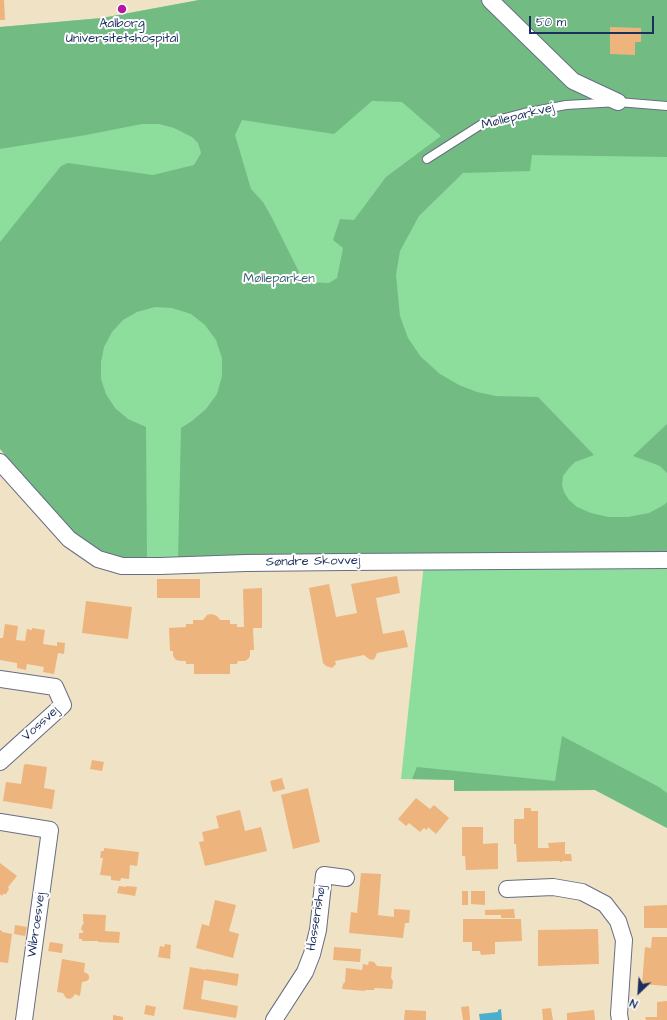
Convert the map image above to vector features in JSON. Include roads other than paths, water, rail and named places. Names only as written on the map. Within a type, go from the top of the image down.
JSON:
[{"type":"street","name":"Mølleparkvej","points":[[490,0],[573,81],[618,102]]},
{"type":"street","name":"Søndre Skovvej","points":[[0,462],[69,539],[98,559],[122,566],[246,563],[667,560]]},
{"type":"street","name":"Vossvej","points":[[0,678],[55,687],[63,705],[0,762]]},
{"type":"street","name":"Wibroesvej","points":[[0,822],[50,830],[24,1020]]},
{"type":"street","name":"Hasserishøj","points":[[274,1020],[305,972],[312,954],[318,930],[324,875],[346,878]]},
{"type":"street","points":[[507,889],[553,887],[582,892],[605,904],[618,921],[624,940],[619,1014],[620,1020]]},
{"type":"lane","name":"Mølleparkvej","points":[[428,159],[482,124],[524,113],[566,105],[618,102],[667,106]]},
{"type":"water","points":[[501,1009],[502,1020],[480,1020],[479,1014],[498,1012],[498,1010]]},
{"type":"place","name":"Aalborg Universitetshospital","points":[[122,9]]},
{"type":"park label","name":"Mølleparken","points":[[279,279]]}]
